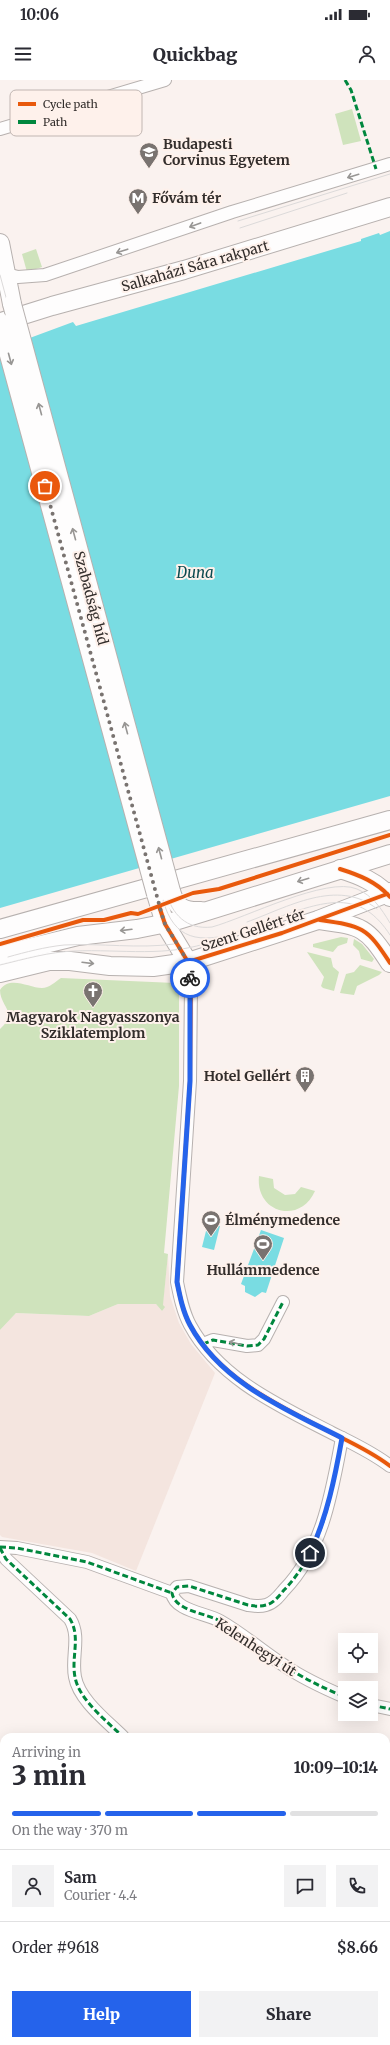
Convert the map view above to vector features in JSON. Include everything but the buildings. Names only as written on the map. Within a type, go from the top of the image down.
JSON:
[{"type":"main road","name":"Salkaházi Sára rakpart","points":[[0,322],[52,306],[184,270],[390,208]]},
{"type":"main road","points":[[0,248],[6,274]]},
{"type":"main road","name":"Szabadság híd","points":[[6,274],[12,304],[162,890]]},
{"type":"main road","name":"Szabadság híd","points":[[0,322],[162,890]]},
{"type":"main road","points":[[0,929],[162,890],[390,820]]},
{"type":"main road","points":[[0,955],[78,936],[165,924],[390,854]]},
{"type":"main road","name":"Szent Gellért tér","points":[[340,869],[359,875],[378,885],[389,894]]},
{"type":"main road","points":[[162,890],[178,907],[185,910],[206,911]]},
{"type":"main road","name":"Szent Gellért tér","points":[[162,890],[165,924],[188,962],[318,920],[389,894]]},
{"type":"main road","name":"Szent Gellért tér","points":[[318,920],[353,925],[359,928],[377,944],[390,964]]},
{"type":"main road","points":[[0,973],[49,961],[70,961],[110,966],[153,967],[188,962]]},
{"type":"street","points":[[131,90],[165,80]]},
{"type":"street","points":[[0,129],[10,126]]},
{"type":"street","points":[[6,274],[18,277],[45,275],[232,212],[390,164]]},
{"type":"street","points":[[188,962],[191,984],[190,1081],[177,1282],[182,1304],[190,1326],[217,1362],[248,1386],[362,1448],[390,1466]]},
{"type":"street","points":[[203,1344],[213,1340],[246,1346],[258,1345],[264,1339],[283,1302]]},
{"type":"street","name":"Kelenhegyi út","points":[[338,1695],[308,1680],[219,1620],[178,1604],[173,1599],[172,1593],[177,1587],[190,1586],[248,1605],[258,1607],[272,1603],[298,1572],[314,1544],[333,1486],[342,1438]]},
{"type":"street","points":[[0,1547],[6,1559],[70,1618],[76,1635],[74,1675],[77,1684],[88,1701],[119,1733]]},
{"type":"street","name":"Kelenhegyi út","points":[[0,1547],[17,1548],[87,1562],[172,1593]]},
{"type":"street","points":[[378,1706],[390,1709]]},
{"type":"shaded area","points":[[168,1254],[170,1296],[179,1323],[191,1344],[215,1373],[136,1571],[92,1553],[2,1537],[0,1535],[0,1330],[16,1313],[89,1316],[118,1304],[156,1304],[162,1311]]},
{"type":"green space","points":[[352,109],[361,141],[343,145],[335,114]]},
{"type":"green space","points":[[36,249],[42,267],[27,272],[22,254]]},
{"type":"green space","points":[[341,937],[348,938],[347,943],[338,946],[333,952],[313,947],[313,944]]},
{"type":"green space","points":[[354,939],[362,944],[374,959],[372,962],[361,959],[359,951],[353,945]]},
{"type":"green space","points":[[307,952],[331,958],[333,967],[339,972],[334,991],[321,986],[324,977]]},
{"type":"green space","points":[[360,965],[382,972],[357,986],[354,995],[340,993],[346,974],[354,972]]},
{"type":"green space","points":[[61,978],[175,983],[179,992],[179,1086],[164,1253],[168,1254],[163,1305],[165,1307],[162,1311],[156,1304],[118,1304],[89,1316],[16,1313],[0,1330],[0,1029],[8,1018],[8,1014],[0,990],[9,983],[20,983],[45,988]]},
{"type":"green space","points":[[259,1176],[273,1179],[274,1188],[285,1195],[295,1194],[301,1187],[315,1191],[308,1202],[299,1208],[290,1211],[280,1210],[271,1206],[264,1199],[260,1189]]},
{"type":"water","name":"Duna","points":[[390,231],[390,796],[0,908],[0,349],[73,322],[76,326],[361,241],[361,239],[379,233],[380,235]]},
{"type":"water","name":"Élménymedence","points":[[208,1223],[220,1226],[214,1250],[202,1247]]},
{"type":"water","name":"Hullámmedence","points":[[261,1230],[284,1238],[266,1293],[262,1292],[255,1297],[245,1292],[245,1286],[241,1284]]},
{"type":"tram line","points":[[238,221],[390,174]]},
{"type":"tram line","points":[[240,228],[347,193]]},
{"type":"tram line","points":[[0,275],[166,892],[176,914],[188,923],[195,926],[212,927],[307,893],[326,888],[344,887],[357,889],[368,895],[380,907],[390,923]]},
{"type":"tram line","points":[[247,922],[295,903],[329,895],[346,896],[362,900],[377,909]]},
{"type":"tram line","points":[[163,900],[168,914],[174,924],[181,931],[190,936],[211,938],[236,933]]},
{"type":"tram line","points":[[232,934],[302,909],[317,905],[344,903],[356,905],[368,911],[379,921],[390,935]]},
{"type":"tram line","points":[[0,965],[55,953],[74,951],[162,951],[196,946],[213,941]]},
{"type":"tram line","points":[[8,957],[43,948],[64,945],[147,946],[174,944]]},
{"type":"marked path","points":[[345,80],[351,90],[376,169]]},
{"type":"marked path","points":[[203,1344],[213,1340],[247,1346],[258,1345],[264,1339],[283,1302]]},
{"type":"marked path","points":[[338,1694],[292,1671],[220,1621],[185,1608],[174,1599],[172,1593],[177,1587],[189,1586],[248,1605],[257,1606],[269,1604],[276,1599],[297,1574],[308,1557],[317,1538],[330,1499],[342,1438]]},
{"type":"marked path","points":[[0,1547],[17,1548],[87,1562],[172,1593]]},
{"type":"marked path","points":[[0,1548],[6,1559],[70,1619],[75,1633],[74,1670],[78,1686],[94,1710],[119,1733]]},
{"type":"marked path","points":[[378,1706],[390,1709]]},
{"type":"cycle path","points":[[0,944],[83,920],[104,920],[131,913],[138,914],[193,893],[219,889],[390,835]]},
{"type":"cycle path","points":[[340,869],[373,883],[390,897]]},
{"type":"cycle path","points":[[188,962],[282,933],[387,894]]},
{"type":"cycle path","points":[[159,906],[165,924],[188,962],[191,980],[190,1081],[177,1282],[185,1315],[202,1344],[217,1361],[234,1376],[272,1401],[362,1448],[390,1466]]},
{"type":"cycle path","points":[[320,920],[345,924],[362,930],[375,942],[390,963]]},
{"type":"way so far","points":[[45,486],[162,915],[165,924],[188,962],[190,978]]},
{"type":"place","name":"Budapesti Corvinus Egyetem","points":[[149,169]]},
{"type":"place","name":"Fővám tér","points":[[138,215]]},
{"type":"place","name":"Magyarok Nagyasszonya Sziklatemplom","points":[[93,1008]]},
{"type":"place","name":"Hotel Gellért","points":[[305,1093]]},
{"type":"place","name":"Élménymedence","points":[[211,1237]]},
{"type":"place","name":"Hullámmedence","points":[[263,1261]]},
{"type":"route","points":[[190,978],[190,1081],[177,1282],[182,1304],[190,1326],[217,1362],[228,1373],[304,1419],[342,1438],[333,1486],[324,1519],[310,1553]]}]
